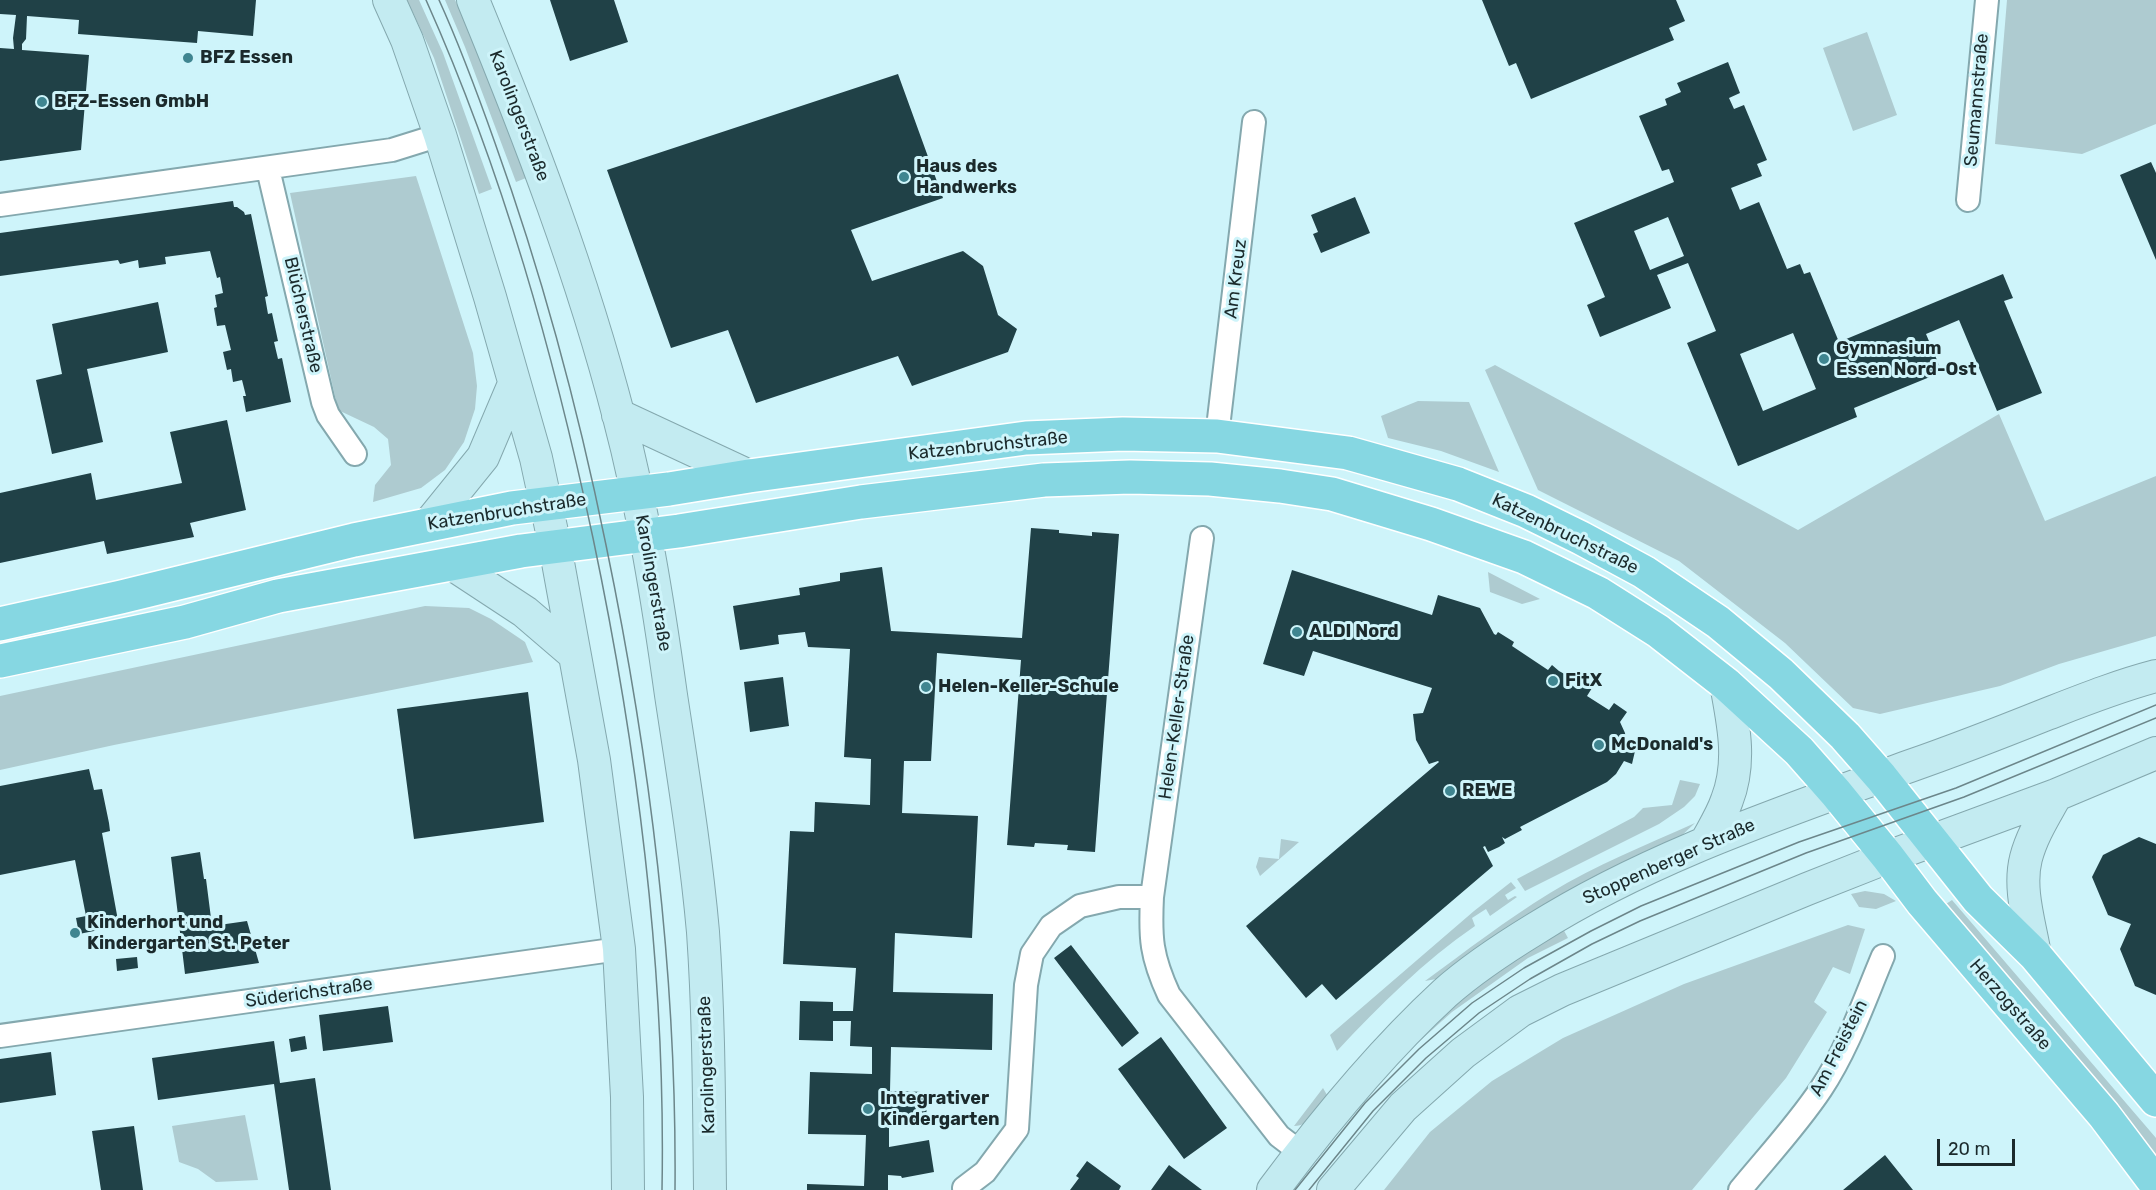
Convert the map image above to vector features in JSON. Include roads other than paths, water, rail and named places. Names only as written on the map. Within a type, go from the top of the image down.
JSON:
[{"type":"main road","points":[[388,0],[407,40],[440,135],[536,458],[555,546],[594,760],[619,949],[627,1097],[628,1190]]},
{"type":"main road","name":"Karolingerstraße","points":[[473,0],[545,180],[595,333],[637,493],[661,625],[695,857],[702,923],[709,1093],[710,1190]]},
{"type":"main road","points":[[428,525],[483,457],[514,384]]},
{"type":"main road","points":[[618,416],[749,476]]},
{"type":"main road","name":"Katzenbruchstraße","points":[[0,624],[354,540],[545,502],[637,493],[1026,438],[1123,434],[1217,436],[1348,453],[1458,484],[1526,511],[1644,572],[1718,622],[1781,674],[1845,736],[1881,777],[1932,842]]},
{"type":"main road","points":[[0,661],[185,622],[278,596],[521,550],[644,535],[861,502],[1044,480],[1173,477],[1210,479],[1332,494],[1431,524],[1524,557],[1598,593],[1658,631],[1726,684],[1799,751],[1836,793]]},
{"type":"main road","points":[[452,564],[525,612],[574,654]]},
{"type":"main road","name":"Stoppenberger Straße","points":[[1273,1190],[1300,1152],[1353,1088],[1455,985],[1506,947],[1571,906],[1706,842],[2116,687],[2156,676]]},
{"type":"main road","points":[[1706,842],[1727,800],[1734,775],[1736,743],[1726,684]]},
{"type":"main road","points":[[1333,1190],[1403,1107],[1463,1053],[1520,1011],[1562,990],[1888,857],[2056,795],[2156,753]]},
{"type":"main road","name":"Herzogstraße","points":[[1836,793],[1922,902],[2104,1115],[2156,1184]]},
{"type":"main road","points":[[2035,955],[2023,890],[2025,860],[2032,841],[2056,795]]},
{"type":"main road","points":[[1932,842],[1978,899],[2035,955],[2156,1100]]},
{"type":"street","name":"Seumannstraße","points":[[1968,200],[1986,0]]},
{"type":"street","name":"Am Kreuz","points":[[1217,436],[1254,122]]},
{"type":"street","points":[[0,204],[268,169],[392,150],[440,135]]},
{"type":"street","name":"Blücherstraße","points":[[268,169],[323,402],[328,415],[355,454]]},
{"type":"street","name":"Helen-Keller-Straße","points":[[1202,538],[1152,897],[1150,935],[1157,969],[1169,995],[1279,1136],[1300,1152]]},
{"type":"street","points":[[964,1188],[985,1172],[1017,1129],[1026,985],[1032,954],[1051,926],[1080,906],[1119,897],[1152,897]]},
{"type":"street","name":"Süderichstraße","points":[[0,1036],[619,949]]},
{"type":"street","name":"Am Freistein","points":[[1740,1190],[1821,1089],[1856,1023],[1883,956]]},
{"type":"tram line","points":[[426,0],[479,131],[524,265],[578,469],[609,618],[636,781],[654,944],[662,1108],[662,1190]]},
{"type":"tram line","points":[[439,0],[482,107],[512,192],[558,342],[583,443],[622,625],[648,785],[666,946],[671,1027],[675,1190]]},
{"type":"tram line","points":[[1295,1190],[1365,1103],[1419,1049],[1472,1003],[1524,968],[1641,906],[1799,842],[1956,788],[2156,705]]},
{"type":"tram line","points":[[1309,1190],[1373,1111],[1426,1058],[1479,1013],[1530,979],[1592,944],[1640,921],[1806,853],[1964,797],[2156,718]]},
{"type":"place","name":"BFZ Essen","points":[[188,58]]},
{"type":"place","name":"BFZ-Essen GmbH","points":[[42,102]]},
{"type":"place","name":"Haus des Handwerks","points":[[904,177]]},
{"type":"place","name":"Gymnasium Essen Nord-Ost","points":[[1824,359]]},
{"type":"place","name":"ALDI Nord","points":[[1297,632]]},
{"type":"place","name":"FitX","points":[[1553,681]]},
{"type":"place","name":"Helen-Keller-Schule","points":[[926,687]]},
{"type":"place","name":"McDonald's","points":[[1599,745]]},
{"type":"place","name":"REWE","points":[[1450,791]]},
{"type":"place","name":"Kinderhort und Kindergarten St. Peter","points":[[75,933]]},
{"type":"place","name":"Integrativer Kindergarten","points":[[868,1109]]}]
